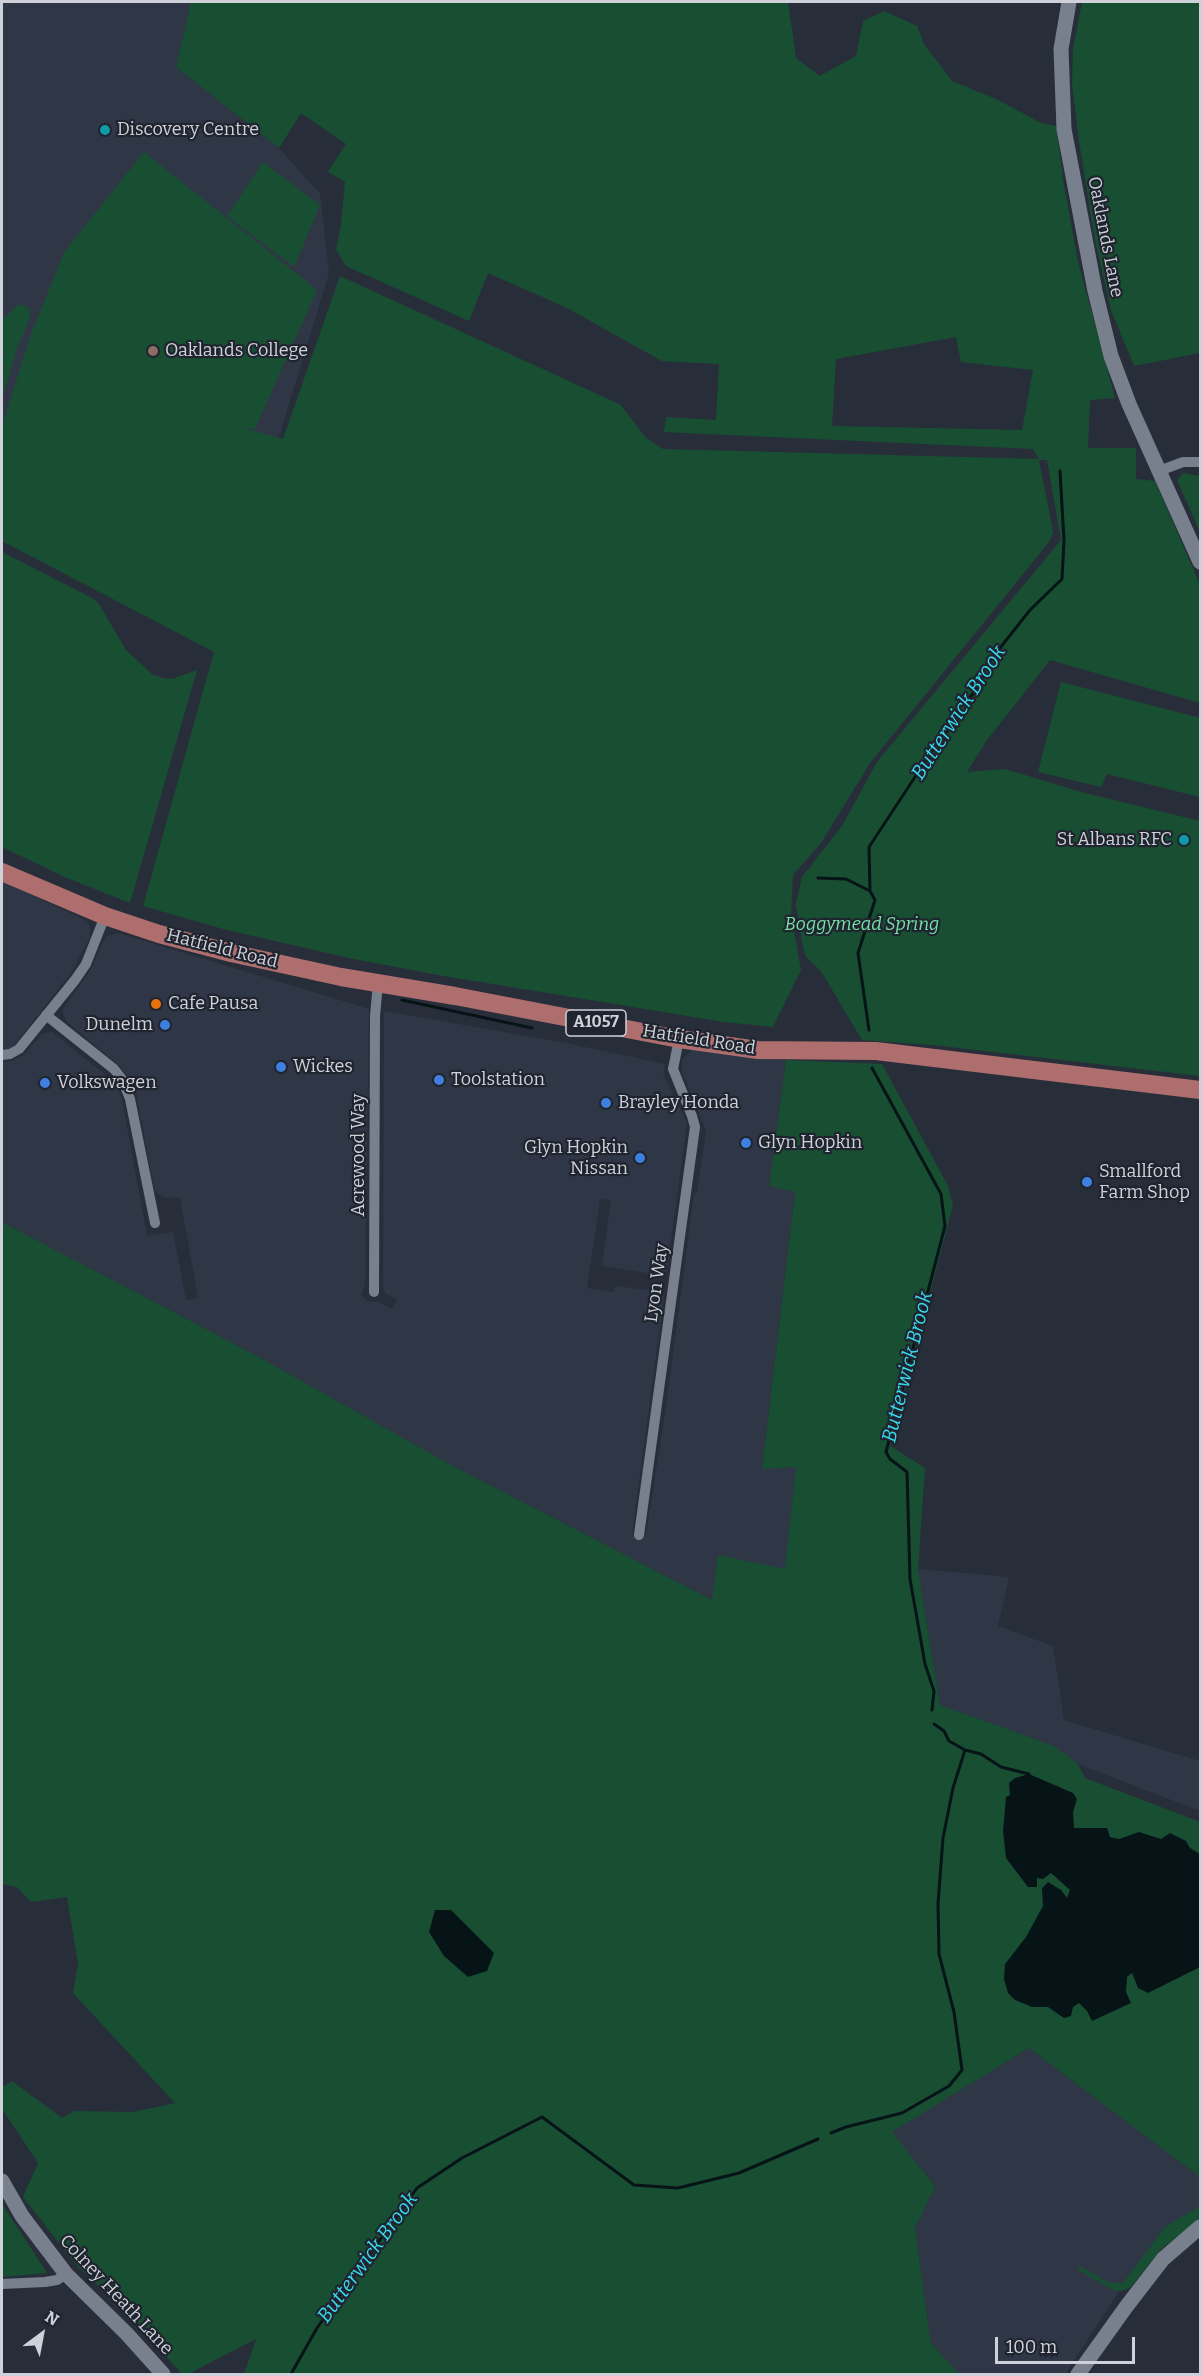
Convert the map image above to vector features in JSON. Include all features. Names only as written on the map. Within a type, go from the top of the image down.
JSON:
[{"type":"main road","name":"Hatfield Road","points":[[2,872],[105,916],[159,934],[231,953],[378,983],[680,1039],[758,1050],[876,1051],[1200,1090]]},
{"type":"street","name":"Oaklands Lane","points":[[1069,2],[1061,49],[1062,109],[1086,250],[1112,356],[1130,404],[1200,562]]},
{"type":"street","points":[[1159,471],[1183,462],[1200,462]]},
{"type":"street","points":[[2,1055],[19,1049],[86,964],[105,916]]},
{"type":"street","name":"Acrewood Way","points":[[374,1292],[375,1016],[378,983]]},
{"type":"street","points":[[46,1015],[122,1079],[130,1099],[155,1223]]},
{"type":"street","name":"Lyon Way","points":[[639,1535],[694,1127],[692,1116],[673,1070],[680,1039]]},
{"type":"street","name":"Colney Heath Lane","points":[[2,2181],[22,2216],[66,2274],[127,2334],[162,2374]]},
{"type":"street","points":[[1078,2374],[1163,2259],[1200,2227]]},
{"type":"street","points":[[2,2284],[45,2282],[57,2280],[66,2274]]},
{"type":"shaded area","name":"Oaklands College","points":[[2,2],[191,2],[176,67],[279,148],[320,194],[329,273],[211,645],[2,541]]},
{"type":"shaded area","points":[[2,881],[87,921],[90,927],[90,937],[73,970],[10,1051],[2,1050]]},
{"type":"shaded area","points":[[118,933],[369,1009],[365,1285],[361,1294],[366,1301],[378,1302],[392,1309],[397,1299],[386,1294],[383,1288],[384,1011],[566,1043],[665,1064],[663,1074],[687,1123],[667,1269],[660,1275],[602,1266],[611,1200],[600,1199],[587,1288],[614,1292],[615,1286],[656,1291],[664,1296],[632,1534],[646,1535],[666,1407],[694,1194],[697,1193],[706,1130],[682,1072],[682,1060],[693,1049],[741,1057],[786,1060],[769,1186],[795,1191],[762,1468],[796,1467],[786,1569],[712,1600],[453,1466],[259,1357],[2,1222],[2,1062],[12,1061],[24,1055],[42,1034],[52,1032],[113,1081],[121,1095],[147,1236],[173,1232],[186,1300],[198,1298],[180,1197],[166,1198],[157,1193],[154,1188],[135,1087],[120,1066],[67,1022],[62,1011],[90,971],[104,940],[107,936]]},
{"type":"shaded area","points":[[918,1569],[1009,1577],[998,1626],[1053,1646],[1064,1720],[1200,1761],[1200,1811],[1078,1764],[1054,1746],[940,1705]]},
{"type":"shaded area","points":[[1029,1774],[1073,1793],[1077,1799],[1073,1812],[1074,1828],[1107,1828],[1110,1837],[1119,1839],[1139,1832],[1161,1839],[1170,1833],[1186,1841],[1190,1848],[1200,1854],[1200,1967],[1148,1993],[1138,1988],[1132,1973],[1127,1977],[1126,1992],[1131,2003],[1092,2021],[1087,2011],[1079,2003],[1073,2007],[1071,2016],[1064,2018],[1048,2007],[1032,2007],[1015,2000],[1008,1993],[1004,1979],[1005,1964],[1026,1937],[1043,1906],[1042,1888],[1048,1882],[1061,1890],[1067,1898],[1070,1890],[1051,1873],[1043,1879],[1037,1878],[1037,1887],[1028,1887],[1006,1858],[1003,1831],[1006,1797],[1010,1795],[1009,1783],[1015,1778]]},
{"type":"shaded area","points":[[435,1910],[451,1910],[494,1953],[487,1971],[468,1977],[444,1956],[429,1932]]},
{"type":"shaded area","points":[[1029,2048],[1200,2177],[1200,2206],[1165,2227],[1127,2279],[1065,2374],[959,2374],[931,2343],[915,2229],[935,2185],[891,2132]]},
{"type":"green space","name":"Boggymead Spring","points":[[191,2],[788,2],[796,58],[820,76],[856,56],[863,21],[884,11],[917,26],[924,44],[952,81],[998,100],[1041,123],[1056,126],[1078,262],[1115,398],[1090,400],[1088,448],[1136,448],[1136,479],[1155,481],[1200,585],[1200,703],[1050,660],[987,740],[967,772],[1005,769],[1081,792],[1200,821],[1200,1076],[933,1045],[862,1040],[821,971],[806,957],[802,943],[796,904],[802,877],[842,826],[877,762],[1061,540],[1047,460],[1039,460],[1053,532],[1049,542],[870,763],[821,843],[793,875],[791,915],[801,970],[773,1027],[724,1022],[349,958],[223,929],[143,906],[214,652],[2,541],[2,426],[30,337],[65,251],[144,152],[317,290],[255,429],[240,427],[283,439],[340,276],[621,405],[645,437],[663,449],[1039,459],[1033,449],[664,432],[666,417],[716,420],[719,364],[662,361],[567,308],[488,273],[469,321],[346,266],[336,250],[345,182],[328,172],[346,144],[301,113],[279,148],[176,67]],"holes":[[[956,337],[961,362],[1033,370],[1022,430],[832,426],[836,359]]]},
{"type":"green space","points":[[1082,2],[1200,2],[1200,353],[1134,366],[1111,310],[1095,240],[1072,83],[1073,50]]},
{"type":"green space","points":[[263,162],[320,205],[294,267],[227,216]]},
{"type":"green space","points":[[19,304],[30,308],[30,317],[18,346],[2,398],[2,320]]},
{"type":"green space","points":[[1183,473],[1200,476],[1200,532],[1177,480]]},
{"type":"green space","points":[[2,552],[92,598],[99,604],[126,650],[152,674],[172,679],[197,670],[130,903],[67,878],[2,847]]},
{"type":"green space","points":[[1061,682],[1200,718],[1200,797],[1107,774],[1101,787],[1038,772]]},
{"type":"green space","points":[[786,1060],[882,1064],[948,1186],[953,1205],[890,1446],[925,1468],[918,1569],[940,1705],[1054,1746],[1078,1764],[1085,1778],[1200,1822],[1200,2177],[1029,2048],[892,2132],[935,2186],[915,2229],[931,2343],[959,2374],[244,2374],[256,2339],[188,2374],[182,2374],[123,2308],[78,2267],[23,2197],[38,2163],[2,2109],[2,2087],[12,2081],[62,2118],[74,2111],[133,2112],[175,2103],[73,1993],[78,1964],[67,1897],[31,1902],[17,1887],[2,1884],[2,1222],[259,1357],[453,1466],[712,1600],[718,1555],[785,1569],[796,1467],[762,1469],[795,1192],[769,1186]]},
{"type":"green space","points":[[2,2204],[47,2273],[2,2277]]},
{"type":"green space","points":[[1200,2206],[1200,2220],[1161,2249],[1131,2287],[1115,2291],[1078,2270],[1079,2266],[1108,2282],[1123,2283],[1165,2227]]},
{"type":"waterway","name":"Butterwick Brook","points":[[870,891],[869,847],[938,742],[953,724],[958,707],[968,700],[980,684],[985,667],[1030,610],[1062,579],[1064,541],[1060,471]]},
{"type":"waterway","name":"Butterwick Brook","points":[[818,878],[846,879],[870,891],[875,900],[858,953],[869,1030]]},
{"type":"waterway","points":[[402,1000],[532,1028]]},
{"type":"waterway","name":"Butterwick Brook","points":[[872,1068],[941,1194],[945,1226],[886,1452],[890,1459],[907,1472],[910,1579],[925,1664],[934,1691],[932,1710]]},
{"type":"waterway","points":[[934,1724],[944,1731],[949,1741],[965,1750],[981,1754],[1001,1767],[1029,1774]]},
{"type":"waterway","name":"Butterwick Brook","points":[[831,2133],[902,2113],[949,2086],[962,2070],[954,2012],[939,1954],[938,1904],[943,1838],[953,1788],[965,1750]]},
{"type":"waterway","name":"Butterwick Brook","points":[[291,2374],[317,2328],[417,2188],[462,2158],[542,2117],[634,2185],[678,2188],[739,2173],[818,2139]]},
{"type":"place","name":"Discovery Centre","points":[[105,130]]},
{"type":"place","name":"Oaklands College","points":[[153,351]]},
{"type":"place","name":"St Albans RFC","points":[[1184,840]]},
{"type":"place","name":"Cafe Pausa","points":[[156,1004]]},
{"type":"place","name":"Dunelm","points":[[165,1025]]},
{"type":"place","name":"Wickes","points":[[281,1067]]},
{"type":"place","name":"Toolstation","points":[[439,1080]]},
{"type":"place","name":"Volkswagen","points":[[45,1083]]},
{"type":"place","name":"Brayley Honda","points":[[606,1103]]},
{"type":"place","name":"Glyn Hopkin","points":[[746,1143]]},
{"type":"place","name":"Glyn Hopkin Nissan","points":[[640,1158]]},
{"type":"place","name":"Smallford Farm Shop","points":[[1087,1182]]}]
